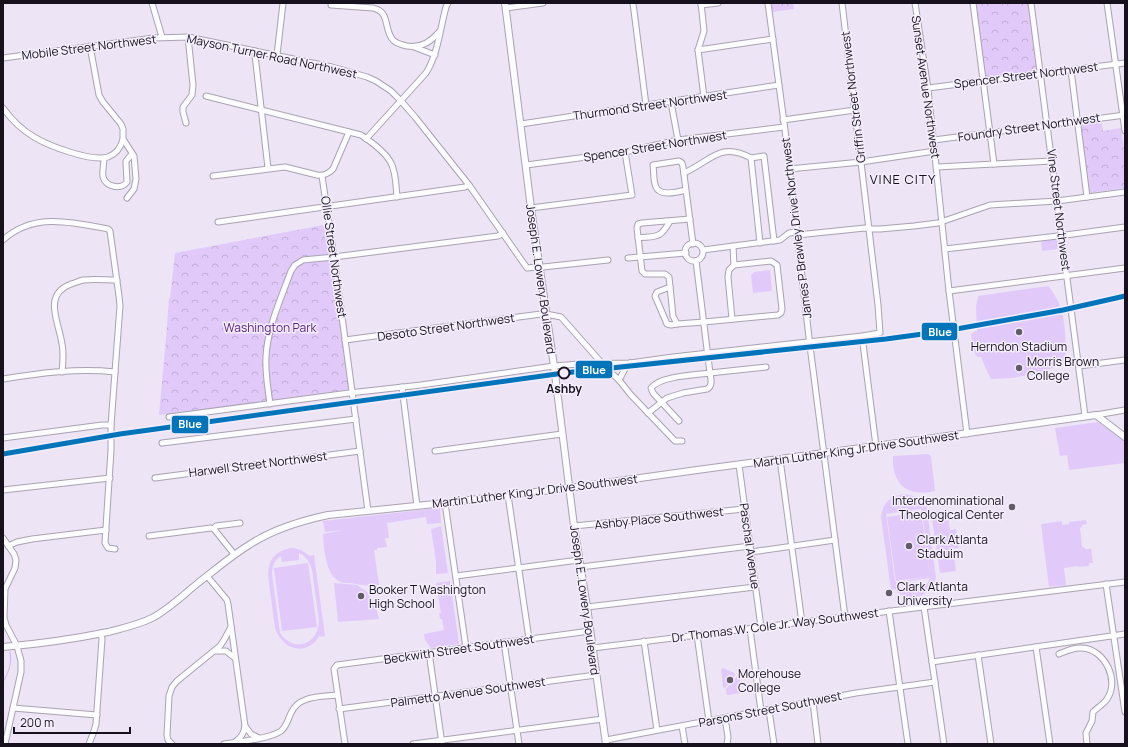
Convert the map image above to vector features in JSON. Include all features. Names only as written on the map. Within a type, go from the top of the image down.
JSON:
[{"type":"main road","name":"Joseph E. Lowery Boulevard","points":[[505,6],[531,208],[554,366],[574,526],[606,742]]},
{"type":"main road","name":"Martin Luther King Jr Drive Southwest","points":[[3,646],[17,646],[101,633],[131,626],[152,618],[166,609],[234,554],[250,544],[266,535],[296,523],[328,515],[570,488],[824,454],[1096,415]]},
{"type":"main road","points":[[1096,415],[1125,437]]},
{"type":"street","points":[[152,3],[162,38]]},
{"type":"street","points":[[277,55],[283,3]]},
{"type":"street","points":[[366,139],[432,65],[448,3]]},
{"type":"street","points":[[505,6],[543,3]]},
{"type":"street","points":[[633,3],[646,105]]},
{"type":"street","points":[[704,97],[698,50],[704,31],[701,4],[718,3]]},
{"type":"street","name":"James P Brawley Drive Northwest","points":[[768,3],[845,617]]},
{"type":"street","name":"Griffin Street Northwest","points":[[842,3],[880,327],[880,333],[862,336]]},
{"type":"street","name":"Sunset Avenue Northwest","points":[[915,3],[928,88],[949,291],[967,434]]},
{"type":"street","points":[[973,3],[994,164]]},
{"type":"street","name":"Vine Street Northwest","points":[[1031,3],[1085,416]]},
{"type":"street","points":[[1107,3],[1124,115],[1125,131]]},
{"type":"street","points":[[331,5],[378,9],[384,15],[388,32],[393,40],[402,45],[413,47],[435,55]]},
{"type":"street","points":[[413,47],[420,46],[430,41],[440,31]]},
{"type":"street","name":"Mobile Street Northwest","points":[[3,58],[154,38],[176,37]]},
{"type":"street","name":"Mayson Turner Road Northwest","points":[[176,37],[188,37],[332,67],[367,77],[384,86],[401,101],[469,185],[527,268],[540,266]]},
{"type":"street","points":[[186,123],[183,107],[192,95],[194,85],[188,37]]},
{"type":"street","points":[[698,50],[773,39]]},
{"type":"street","points":[[3,108],[23,129],[47,144],[61,150],[98,158],[104,158],[112,155],[122,144],[123,129],[121,124],[103,102],[100,95],[90,46]]},
{"type":"street","points":[[255,51],[268,168]]},
{"type":"street","name":"Spencer Street Northwest","points":[[928,88],[1125,63]]},
{"type":"street","points":[[1071,70],[1087,197]]},
{"type":"street","name":"Thurmond Street Northwest","points":[[521,124],[779,85]]},
{"type":"street","points":[[206,96],[361,135],[386,156],[390,162],[393,168],[398,197]]},
{"type":"street","points":[[671,102],[678,140]]},
{"type":"street","points":[[783,120],[855,110]]},
{"type":"street","name":"Foundry Street Northwest","points":[[934,140],[1124,115]]},
{"type":"street","name":"Spencer Street Northwest","points":[[526,165],[625,152],[678,140],[784,127]]},
{"type":"street","points":[[213,176],[285,167],[322,176],[333,169],[349,132]]},
{"type":"street","points":[[123,139],[134,156],[136,179],[134,189],[127,198]]},
{"type":"street","points":[[684,173],[695,168],[714,155],[727,151],[741,152],[751,158],[764,156],[774,241]]},
{"type":"street","points":[[789,169],[861,162],[935,151]]},
{"type":"street","points":[[531,208],[632,195],[625,152]]},
{"type":"street","points":[[104,158],[103,176],[105,181],[116,188],[121,187],[127,182],[126,161],[132,154]]},
{"type":"street","points":[[751,158],[760,243]]},
{"type":"street","points":[[686,190],[665,193],[656,188],[653,165],[679,161],[682,163],[684,173],[693,244]]},
{"type":"street","points":[[937,167],[1052,161]]},
{"type":"street","name":"Ollie Street Northwest","points":[[322,176],[368,511]]},
{"type":"street","points":[[218,222],[398,197],[465,187],[469,185]]},
{"type":"street","points":[[702,250],[780,240],[789,233],[865,228],[894,228],[942,221],[990,206],[1058,201],[1125,192]]},
{"type":"street","points":[[677,324],[673,316],[670,277],[665,274],[645,274],[642,271],[637,228],[638,224],[690,218]]},
{"type":"street","points":[[638,238],[661,234],[670,221]]},
{"type":"street","points":[[3,240],[19,228],[40,222],[81,224],[108,229],[110,231],[120,306],[111,425],[112,450],[105,543],[108,548],[115,549]]},
{"type":"street","points":[[945,249],[1125,228]]},
{"type":"street","points":[[270,404],[266,368],[267,344],[271,327],[291,271],[295,265],[303,260],[498,236],[503,233]]},
{"type":"street","points":[[693,244],[700,246],[702,250],[703,253],[701,258],[696,261],[688,259],[686,253],[688,247],[693,244]]},
{"type":"street","points":[[732,318],[728,276],[734,265],[733,246]]},
{"type":"street","points":[[628,258],[686,253]]},
{"type":"street","points":[[540,266],[543,267],[608,260]]},
{"type":"street","points":[[648,413],[666,398],[682,393],[707,389],[710,388],[712,384],[696,261]]},
{"type":"street","points":[[670,286],[657,292],[655,296],[667,324],[671,325],[704,324],[732,318],[778,315],[781,313],[782,309],[776,265],[771,261],[734,265]]},
{"type":"street","points":[[949,291],[1125,268]]},
{"type":"street","points":[[62,372],[62,345],[54,310],[55,300],[58,294],[64,287],[81,280],[117,280]]},
{"type":"street","points":[[546,314],[561,318],[675,441],[682,441]]},
{"type":"street","name":"Desoto Street Northwest","points":[[345,340],[546,314]]},
{"type":"street","points":[[169,417],[554,366],[630,363],[862,336],[876,446]]},
{"type":"street","points":[[1079,366],[1125,360]]},
{"type":"street","points":[[619,380],[630,363]]},
{"type":"street","points":[[679,421],[653,393],[651,388],[653,385],[660,381],[683,376],[766,367]]},
{"type":"street","points":[[3,379],[34,374],[62,372],[115,372]]},
{"type":"street","points":[[402,387],[417,506]]},
{"type":"street","points":[[1096,415],[1102,416],[1125,411]]},
{"type":"street","points":[[162,443],[356,418]]},
{"type":"street","points":[[3,438],[111,425]]},
{"type":"street","points":[[435,451],[562,434]]},
{"type":"street","name":"Harwell Street Northwest","points":[[155,478],[360,451]]},
{"type":"street","points":[[780,459],[802,622]]},
{"type":"street","name":"Paschal Avenue","points":[[738,465],[761,627]]},
{"type":"street","points":[[3,490],[110,478]]},
{"type":"street","points":[[508,495],[529,639]]},
{"type":"street","points":[[446,503],[466,648]]},
{"type":"street","name":"Ashby Place Southwest","points":[[574,526],[744,509]]},
{"type":"street","points":[[149,536],[211,528],[214,529],[216,526],[240,523]]},
{"type":"street","points":[[214,529],[234,554]]},
{"type":"street","points":[[8,546],[17,542],[32,539],[106,530]]},
{"type":"street","points":[[3,538],[14,554],[16,560],[15,568],[5,589],[4,618],[17,646],[21,661],[21,672],[5,744]]},
{"type":"street","points":[[751,552],[835,540]]},
{"type":"street","points":[[581,567],[750,546]]},
{"type":"street","points":[[456,576],[579,560]]},
{"type":"street","points":[[207,576],[226,600],[231,627],[245,726],[242,736],[236,743]]},
{"type":"street","name":"Dr. Thomas W. Cole Jr. Way Southwest","points":[[593,648],[1125,582]]},
{"type":"street","points":[[1106,584],[1125,712]]},
{"type":"street","points":[[587,607],[755,587]]},
{"type":"street","points":[[924,606],[944,744]]},
{"type":"street","points":[[889,611],[908,744]]},
{"type":"street","points":[[172,744],[168,740],[167,736],[169,696],[172,687],[177,681],[215,650],[224,640],[231,627]]},
{"type":"street","points":[[750,629],[761,711]]},
{"type":"street","name":"Beckwith Street Southwest","points":[[338,695],[335,673],[335,667],[337,665],[590,631]]},
{"type":"street","points":[[89,744],[94,731],[97,715],[102,639],[101,633]]},
{"type":"street","points":[[932,662],[1125,634]]},
{"type":"street","points":[[697,635],[709,721]]},
{"type":"street","points":[[644,641],[657,730]]},
{"type":"street","points":[[504,642],[519,744]]},
{"type":"street","points":[[1036,647],[1050,744]]},
{"type":"street","points":[[1059,654],[1068,650],[1082,648],[1094,651],[1103,660],[1111,673],[1112,686],[1107,699],[1093,712],[1092,721],[1086,733],[1087,744]]},
{"type":"street","points":[[215,650],[226,651],[235,658]]},
{"type":"street","points":[[429,652],[442,742]]},
{"type":"street","points":[[978,655],[991,744]]},
{"type":"street","name":"Palmetto Avenue Southwest","points":[[339,709],[596,675]]},
{"type":"street","name":"Parsons Street Southwest","points":[[606,742],[657,730],[856,693],[935,682]]},
{"type":"street","points":[[224,744],[273,735],[281,731],[293,708],[302,701],[310,698],[338,695],[345,744]]},
{"type":"street","points":[[813,702],[818,744]]},
{"type":"street","points":[[13,708],[97,715]]},
{"type":"street","points":[[769,710],[774,744]]},
{"type":"street","points":[[725,718],[728,737],[727,744]]},
{"type":"street","points":[[414,744],[442,742],[517,730],[603,719]]},
{"type":"street","points":[[245,726],[251,734],[260,738]]},
{"type":"street","points":[[682,726],[685,744]]},
{"type":"green space","points":[[772,3],[793,3],[794,9],[772,12]]},
{"type":"green space","points":[[975,3],[1029,3],[1038,71],[984,78]]},
{"type":"green space","points":[[1101,120],[1103,131],[1121,128],[1125,156],[1125,188],[1089,193],[1079,123]]},
{"type":"green space","name":"Washington Park","points":[[329,224],[353,392],[159,415],[169,298],[175,253]]},
{"type":"green space","points":[[1058,238],[1059,249],[1042,251],[1041,240]]},
{"type":"green space","points":[[770,270],[772,291],[753,293],[751,275],[754,272]]},
{"type":"green space","name":"Herndon Stadium","points":[[1048,286],[1059,303],[1062,312],[1066,342],[1065,362],[1060,362],[1055,367],[1035,374],[1012,378],[991,379],[981,357],[976,356],[974,349],[972,349],[971,334],[977,331],[976,307],[978,296]]},
{"type":"green space","points":[[1098,422],[1125,442],[1125,463],[1069,470],[1067,455],[1060,456],[1055,428]]},
{"type":"green space","points":[[928,454],[931,456],[935,491],[916,492],[903,487],[895,475],[893,456]]},
{"type":"green space","points":[[905,494],[917,497],[922,502],[926,502],[936,578],[929,590],[918,597],[912,598],[900,594],[895,589],[891,590],[881,517],[883,507],[891,498]],"holes":[[[921,509],[930,576],[903,581],[930,578],[928,583],[905,586],[927,584],[923,588],[917,590],[904,591],[898,585],[924,581],[897,584],[895,580],[886,514]]]},
{"type":"green space","points":[[440,508],[441,523],[427,524],[426,517],[387,523],[389,538],[385,538],[387,547],[377,548],[377,550],[374,550],[379,585],[364,585],[342,582],[336,579],[332,574],[326,561],[323,534],[344,530],[325,532],[323,521]]},
{"type":"green space","points":[[947,510],[950,530],[956,529],[959,548],[953,549],[956,571],[940,573],[931,512]]},
{"type":"green space","name":"Clark Atlanta Staduim","points":[[921,512],[930,576],[896,581],[887,517]]},
{"type":"green space","points":[[1086,520],[1087,524],[1082,525],[1080,528],[1082,547],[1085,549],[1091,549],[1093,563],[1089,563],[1089,566],[1064,568],[1066,585],[1049,587],[1041,524],[1062,521],[1062,525],[1069,524],[1069,522]]},
{"type":"green space","points":[[441,526],[448,573],[436,574],[436,561],[431,529]]},
{"type":"green space","points":[[293,548],[301,550],[310,556],[314,555],[325,636],[321,637],[320,635],[315,642],[302,649],[289,646],[279,636],[275,628],[268,575],[270,564],[274,556],[287,549]],"holes":[[[299,553],[304,556],[310,564],[312,570],[319,621],[318,629],[314,636],[310,641],[304,644],[292,643],[280,633],[272,574],[274,564],[281,556],[282,562],[299,560]]]},
{"type":"green space","points":[[308,563],[317,627],[282,631],[274,568]]},
{"type":"green space","points":[[450,581],[459,644],[431,648],[425,640],[424,634],[444,630],[442,619],[440,619],[439,613],[441,613],[436,583]]},
{"type":"green space","points":[[334,583],[357,585],[367,592],[375,604],[379,619],[338,622]]},
{"type":"green space","points":[[724,668],[735,675],[725,688],[723,687],[721,669]]},
{"type":"green space","points":[[739,674],[741,693],[727,695],[726,689]]},
{"type":"waterway","points":[[3,682],[10,667],[10,652]]},
{"type":"transit line","name":"Blue","points":[[3,454],[120,434],[564,373],[886,339],[945,331],[1063,310],[1125,296]]},
{"type":"place","name":"Herndon Stadium","points":[[1019,332]]},
{"type":"place","name":"Morris Brown College","points":[[1019,368]]},
{"type":"place","name":"Ashby","points":[[564,373]]},
{"type":"place","name":"Interdenominational Theological Center","points":[[1012,507]]},
{"type":"place","name":"Clark Atlanta Staduim","points":[[909,546]]},
{"type":"place","name":"Clark Atlanta University","points":[[889,593]]},
{"type":"place","name":"Booker T Washington High School","points":[[361,596]]},
{"type":"place","name":"Morehouse College","points":[[730,680]]},
{"type":"district","name":"VINE CITY","points":[[903,179]]}]
